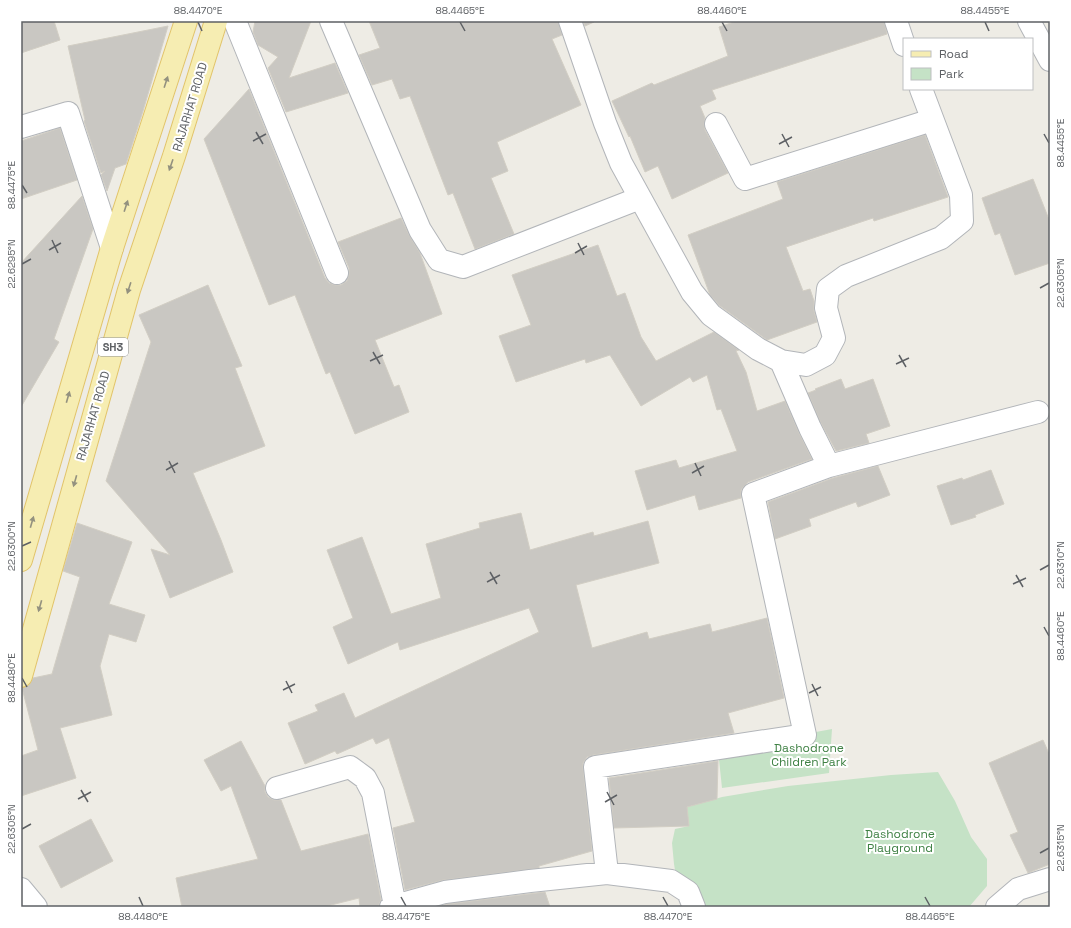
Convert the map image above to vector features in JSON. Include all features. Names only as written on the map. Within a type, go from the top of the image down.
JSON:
[{"type":"main road","name":"SH3","points":[[21,560],[112,248],[186,21]]},
{"type":"main road","name":"RAJARHAT ROAD","points":[[21,676],[129,290],[174,156],[216,21]]},
{"type":"street","points":[[235,21],[337,273]]},
{"type":"street","points":[[332,21],[420,230],[439,260],[463,267],[640,198]]},
{"type":"street","points":[[570,21],[605,123],[621,163],[692,292],[711,315],[758,349],[781,361],[806,365],[825,355],[834,338],[826,308],[828,289],[846,276],[941,238],[962,221],[961,195],[921,90]]},
{"type":"street","points":[[896,21],[903,42]]},
{"type":"street","points":[[1029,21],[1050,60]]},
{"type":"street","points":[[21,128],[68,112],[112,248]]},
{"type":"street","points":[[716,124],[745,179],[932,120]]},
{"type":"street","points":[[781,361],[810,428],[829,466]]},
{"type":"street","points":[[607,873],[595,767],[805,735],[753,494],[829,466],[1038,412]]},
{"type":"street","points":[[277,788],[350,767],[365,778],[373,793],[393,907],[445,892],[607,873],[671,881],[688,892],[694,907]]},
{"type":"street","points":[[996,907],[1018,889],[1050,879]]},
{"type":"street","points":[[21,889],[36,907]]},
{"type":"green space","name":"Dashodrone Children Park","points":[[832,729],[829,773],[722,788],[718,750]]},
{"type":"green space","name":"Dashodrone Playground","points":[[938,772],[955,801],[971,837],[987,859],[987,886],[969,907],[681,907],[672,843],[675,829],[689,826],[677,810],[722,797],[788,786],[891,775]]},
{"type":"building","points":[[21,21],[54,21],[60,40],[21,53]]},
{"type":"building","points":[[255,21],[311,21],[289,78],[335,63],[348,93],[286,112],[268,68],[278,57],[258,45],[253,32]]},
{"type":"building","points":[[369,21],[558,21],[562,35],[552,39],[581,105],[497,142],[508,171],[491,178],[514,234],[475,249],[453,193],[448,195],[410,96],[400,99],[392,79],[372,85],[359,55],[380,48]]},
{"type":"building","points":[[583,21],[593,21],[594,22],[585,26]]},
{"type":"building","points":[[737,21],[884,21],[887,34],[712,90],[716,99],[700,106],[705,118],[705,130],[728,173],[672,199],[658,166],[645,172],[630,136],[629,137],[612,101],[652,83],[654,85],[728,56],[719,27]]},
{"type":"building","points":[[168,26],[126,164],[115,168],[107,191],[101,175],[105,171],[101,173],[84,121],[68,46]]},
{"type":"building","points":[[249,89],[325,278],[329,283],[341,285],[347,281],[349,275],[349,268],[338,242],[401,218],[420,253],[442,314],[375,340],[394,387],[399,385],[409,412],[355,434],[330,372],[326,374],[295,295],[269,305],[204,139]]},
{"type":"building","points":[[60,128],[77,180],[21,199],[21,141]]},
{"type":"building","points":[[925,135],[948,197],[874,221],[873,218],[786,247],[803,291],[810,289],[814,301],[814,311],[817,322],[767,340],[720,306],[710,295],[688,235],[783,199],[777,182]]},
{"type":"building","points":[[1033,179],[1050,222],[1050,263],[1015,275],[1000,233],[995,235],[982,198]]},
{"type":"building","points":[[82,196],[93,229],[54,339],[59,342],[21,407],[21,263]]},
{"type":"building","points":[[598,245],[617,296],[625,293],[641,337],[656,361],[714,332],[739,350],[736,351],[746,372],[757,411],[785,401],[812,459],[748,482],[741,490],[741,498],[699,510],[695,495],[647,510],[635,471],[676,460],[679,468],[737,451],[721,409],[717,410],[707,375],[693,382],[690,377],[641,406],[610,355],[586,363],[585,359],[516,382],[499,336],[531,325],[512,275]]},
{"type":"building","points":[[208,285],[242,366],[235,368],[265,446],[193,473],[233,572],[170,598],[151,549],[170,555],[106,481],[151,342],[139,315]]},
{"type":"building","points":[[841,379],[845,389],[873,379],[890,426],[866,434],[869,443],[836,451],[821,423],[808,393]]},
{"type":"building","points":[[878,466],[890,495],[858,507],[856,502],[809,519],[811,526],[775,539],[768,502],[833,478]]},
{"type":"building","points":[[991,470],[1004,504],[975,515],[976,517],[951,525],[937,486],[962,478],[963,480]]},
{"type":"building","points":[[521,513],[530,550],[593,532],[594,536],[648,521],[659,563],[576,585],[592,648],[647,632],[649,639],[710,624],[712,632],[767,618],[784,698],[728,713],[734,733],[587,757],[583,763],[583,768],[592,851],[539,866],[539,868],[443,880],[405,890],[393,828],[415,822],[389,738],[376,744],[373,738],[337,754],[335,751],[305,764],[288,723],[318,711],[315,705],[344,693],[355,718],[539,632],[529,608],[400,650],[398,642],[348,664],[333,627],[353,618],[327,550],[362,537],[391,614],[441,598],[426,544],[480,528],[479,523]]},
{"type":"building","points":[[77,523],[132,542],[109,604],[145,615],[136,642],[109,634],[100,666],[112,715],[60,728],[76,778],[21,796],[21,756],[38,750],[22,688],[29,685],[33,678],[52,674],[80,577],[63,571]]},
{"type":"building","points":[[1043,740],[1050,756],[1050,864],[1028,873],[1010,835],[1018,832],[989,763]]},
{"type":"building","points":[[241,741],[265,786],[265,792],[268,797],[274,800],[281,800],[301,851],[368,834],[381,900],[379,907],[360,907],[359,898],[323,907],[182,907],[176,878],[258,859],[231,786],[221,791],[204,760]]},
{"type":"building","points":[[718,761],[717,799],[687,807],[689,826],[614,828],[609,778]]},
{"type":"building","points":[[91,819],[113,861],[61,888],[39,846]]},
{"type":"building","points":[[545,892],[550,907],[438,907],[447,904]]}]
